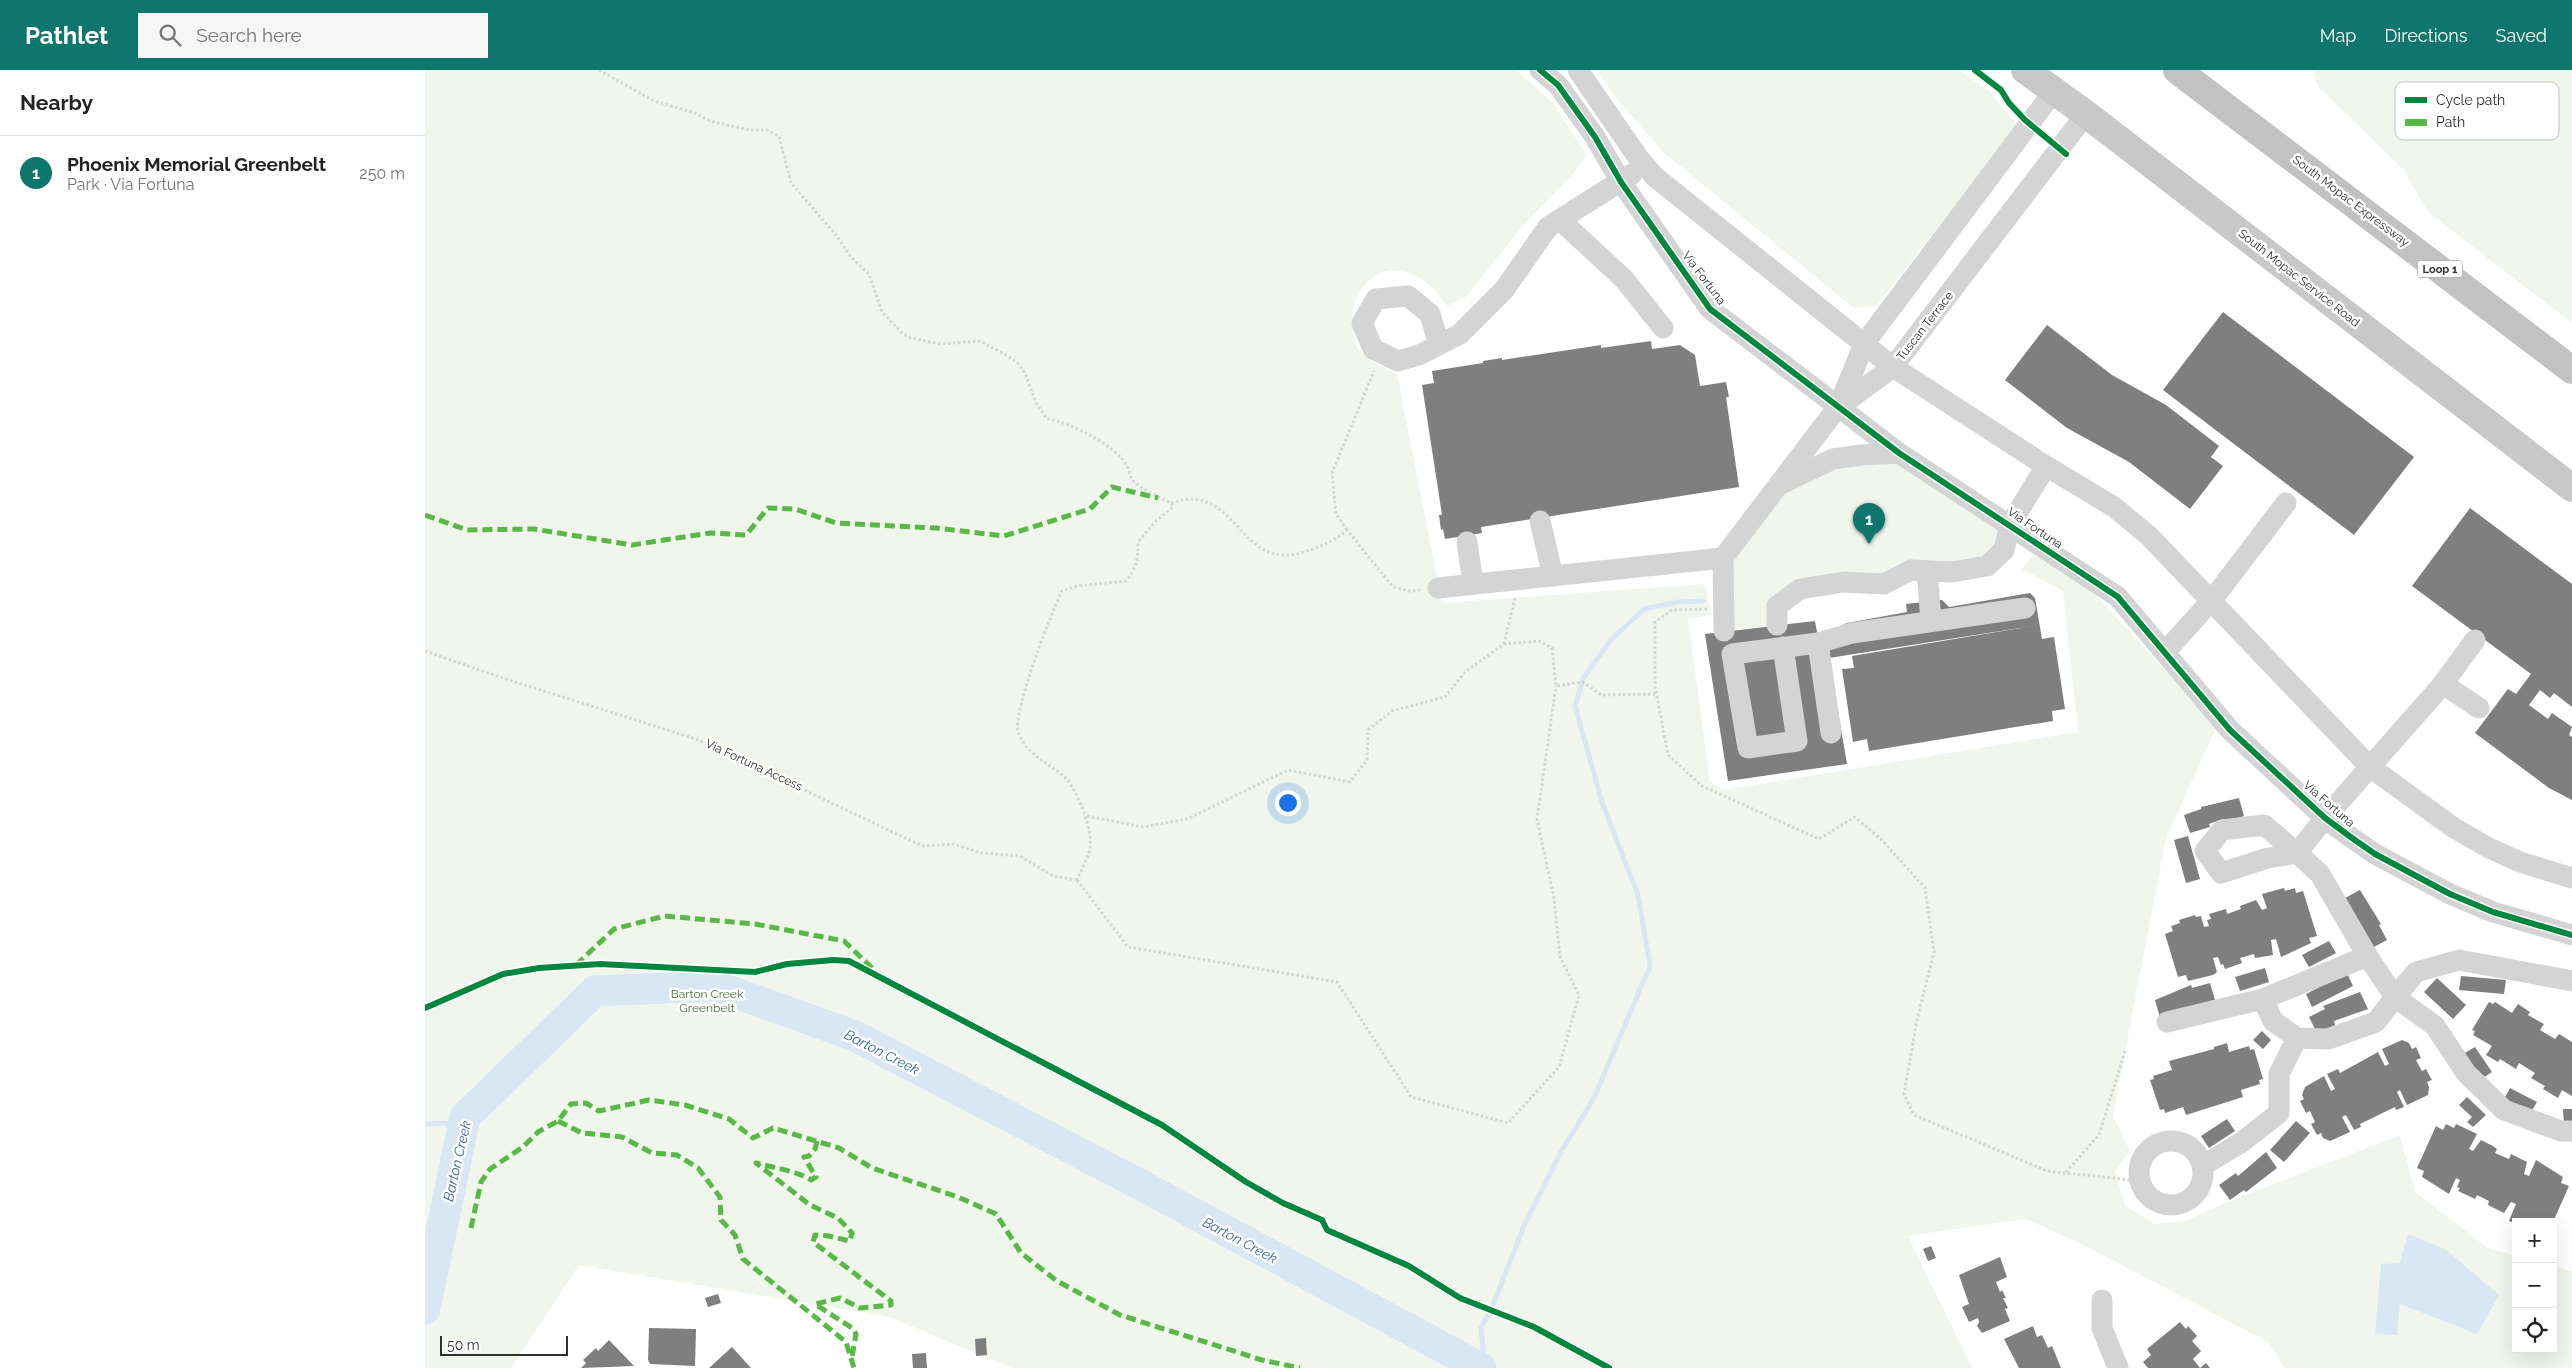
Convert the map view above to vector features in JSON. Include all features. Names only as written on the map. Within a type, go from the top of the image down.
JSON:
[{"type":"highway","name":"South Mopac Expressway","points":[[2177,70],[2572,370]]},
{"type":"main road","name":"South Mopac Service Road","points":[[2025,70],[2086,114],[2572,488]]},
{"type":"street","name":"Via Fortuna","points":[[1540,70],[1558,85],[1595,137],[1621,182],[1710,309],[1899,454],[2118,597],[2230,730],[2325,818],[2375,854],[2450,894],[2493,912],[2572,935]]},
{"type":"street","points":[[1578,70],[1655,177],[1893,367],[2046,466],[2114,507],[2149,536],[2370,767],[2454,828],[2487,847],[2520,862],[2572,878]]},
{"type":"street","points":[[1724,631],[1723,558],[1837,408],[1864,344],[2054,91]]},
{"type":"street","name":"Tuscan Terrace","points":[[1837,408],[1893,367],[2086,114]]},
{"type":"street","points":[[1439,345],[1430,314],[1408,296],[1376,299],[1362,323],[1373,349],[1398,361],[1419,355],[1439,345],[1460,334],[1504,290],[1548,227],[1621,182],[1644,164]]},
{"type":"street","points":[[1560,220],[1624,279],[1663,328]]},
{"type":"street","points":[[1778,486],[1833,459],[1861,455],[1899,454]]},
{"type":"street","points":[[1777,625],[1777,606],[1800,589],[1844,582],[1884,584],[1911,570],[1952,572],[1987,566],[2004,550],[2010,525],[2046,466]]},
{"type":"street","points":[[2165,652],[2212,600],[2286,503]]},
{"type":"street","points":[[1540,521],[1553,576]]},
{"type":"street","points":[[1467,542],[1473,584]]},
{"type":"street","points":[[1438,588],[1723,558]]},
{"type":"street","points":[[1927,570],[1931,622]]},
{"type":"street","points":[[1783,647],[1797,741],[1748,748],[1732,654],[1783,647],[1818,644],[1852,633],[2025,608]]},
{"type":"street","points":[[2475,640],[2443,684],[2325,818],[2297,853],[2320,874],[2368,957],[2395,997],[2435,1026],[2466,1073],[2504,1110],[2561,1131],[2572,1131]]},
{"type":"street","points":[[1818,644],[1831,733]]},
{"type":"street","points":[[2443,684],[2479,708]]},
{"type":"street","points":[[2167,1022],[2263,999],[2339,966],[2368,957]]},
{"type":"street","points":[[2263,999],[2273,1020],[2297,1038],[2328,1039],[2376,1022],[2416,972],[2459,960],[2572,981]]},
{"type":"street","points":[[2202,1166],[2242,1142],[2279,1112],[2279,1074],[2297,1038]]},
{"type":"street","points":[[2163,1142],[2183,1144],[2198,1156],[2202,1166],[2202,1176],[2196,1192],[2184,1202],[2173,1205],[2162,1204],[2152,1199],[2140,1181],[2141,1161],[2154,1146],[2163,1142]]},
{"type":"street","points":[[2102,1300],[2102,1328],[2119,1368]]},
{"type":"path","points":[[599,70],[654,102],[695,113],[710,121],[749,130],[767,130],[779,136],[791,183],[836,235],[850,256],[869,274],[882,312],[903,333],[911,338],[940,344],[980,341],[1005,354],[1017,362],[1025,374],[1036,403],[1047,419],[1060,420],[1105,444],[1126,464],[1132,480],[1158,498],[1171,502],[1192,498],[1218,507],[1257,548],[1287,556],[1333,542],[1347,530]]},
{"type":"path","points":[[1381,354],[1332,473],[1335,514],[1393,586],[1409,592],[1438,588]]},
{"type":"path","points":[[1087,816],[1143,826],[1187,819],[1288,770],[1350,782],[1367,760],[1368,730],[1392,711],[1445,697],[1465,672],[1504,644],[1539,641],[1552,648],[1556,686],[1537,819],[1555,898],[1560,957],[1579,995],[1559,1067],[1508,1123],[1411,1097],[1337,982],[1128,947],[1077,880],[1090,848],[1087,816],[1063,774],[1025,746],[1018,730],[1018,710],[1050,615],[1062,591],[1077,586],[1126,581],[1135,570],[1138,558],[1138,542],[1156,521],[1173,508],[1171,502]]},
{"type":"path","points":[[1504,644],[1516,593],[1513,580]]},
{"type":"path","points":[[1724,608],[1672,610],[1655,622],[1656,694],[1668,755],[1702,786],[1819,839],[1855,818],[1882,840],[1925,888],[1934,952],[1917,1020],[1904,1094],[1913,1115],[2047,1170],[2140,1181]]},
{"type":"path","points":[[1556,686],[1583,682],[1601,695],[1656,694]]},
{"type":"path","points":[[2066,1172],[2099,1134],[2125,1051]]},
{"type":"green space","name":"Barton Creek Greenbelt","points":[[425,70],[1517,70],[1552,102],[1587,155],[1574,173],[1520,229],[1466,297],[1447,306],[1433,288],[1414,275],[1400,271],[1387,271],[1375,276],[1358,294],[1352,320],[1355,341],[1361,353],[1370,360],[1397,373],[1442,603],[1703,584],[1706,587],[1711,615],[1688,619],[1710,781],[1723,790],[2078,732],[2063,591],[2022,569],[2033,555],[2090,589],[2217,726],[2166,838],[2113,1116],[2130,1151],[2115,1171],[2125,1206],[2155,1224],[2185,1221],[2222,1204],[2400,1135],[2415,1192],[2488,1248],[2512,1255],[2512,1353],[2557,1353],[2557,1267],[2572,1271],[2572,1368],[2284,1368],[2268,1342],[2076,1241],[2025,1219],[1908,1236],[1972,1368],[1012,1368],[889,1317],[579,1265],[511,1368],[425,1368]]},
{"type":"green space","points":[[1597,70],[1959,70],[1990,92],[2018,126],[1876,306],[1854,308],[1663,152],[1616,98]]},
{"type":"green space","points":[[2314,70],[2572,70],[2572,323],[2428,212],[2403,169],[2317,86]]},
{"type":"green space","points":[[1899,453],[2010,525],[1987,566],[1800,589],[1777,625],[1724,631],[1723,558],[1778,486],[1833,459]]},
{"type":"water","points":[[2408,1234],[2445,1249],[2499,1295],[2477,1334],[2400,1304],[2397,1335],[2375,1334],[2381,1264],[2400,1263]]},
{"type":"building","points":[[2223,312],[2414,457],[2354,535],[2163,390]]},
{"type":"building","points":[[2047,325],[2112,375],[2166,405],[2219,446],[2211,457],[2223,466],[2190,509],[2129,462],[2067,428],[2005,380]]},
{"type":"building","points":[[1651,341],[1652,349],[1680,345],[1695,355],[1700,386],[1726,382],[1729,397],[1726,397],[1739,487],[1481,527],[1482,533],[1445,539],[1443,529],[1441,530],[1439,515],[1442,515],[1422,385],[1434,383],[1432,371],[1502,358],[1502,360],[1601,345],[1601,348]]},
{"type":"building","points":[[2470,508],[2572,584],[2572,707],[2554,693],[2550,698],[2540,690],[2529,705],[2548,719],[2552,713],[2572,727],[2569,735],[2572,737],[2572,800],[2549,788],[2475,733],[2508,689],[2516,694],[2531,674],[2412,586]]},
{"type":"building","points":[[2030,593],[2035,598],[2042,639],[2054,637],[2065,709],[2052,711],[2053,721],[1869,751],[1867,739],[1853,742],[1842,669],[1854,668],[1852,656],[2038,625],[1829,658],[1847,764],[1728,781],[1705,634],[1815,621],[1818,637],[1847,623],[1907,612],[1906,604],[1942,600],[1949,607]]},
{"type":"building","points":[[2239,798],[2244,816],[2224,822],[2223,819],[2209,824],[2210,827],[2190,833],[2184,815],[2201,809],[2201,807]]},
{"type":"building","points":[[2188,836],[2200,879],[2186,883],[2174,840]]},
{"type":"building","points":[[2284,888],[2285,891],[2295,888],[2296,893],[2303,891],[2317,936],[2309,938],[2311,943],[2281,957],[2276,939],[2271,940],[2273,955],[2255,958],[2254,954],[2240,958],[2242,963],[2225,969],[2218,957],[2213,958],[2217,972],[2213,975],[2188,981],[2186,975],[2178,977],[2165,934],[2173,931],[2171,926],[2180,923],[2179,920],[2195,915],[2196,917],[2201,916],[2204,927],[2209,926],[2207,920],[2211,919],[2209,914],[2226,909],[2227,914],[2241,909],[2240,906],[2256,900],[2262,910],[2267,908],[2262,894]]},
{"type":"building","points":[[2360,890],[2381,924],[2379,925],[2387,940],[2370,949],[2343,899]]},
{"type":"building","points":[[2329,941],[2336,953],[2309,967],[2302,955]]},
{"type":"building","points":[[2265,968],[2269,982],[2240,991],[2235,977]]},
{"type":"building","points":[[2347,973],[2353,986],[2312,1007],[2306,994]]},
{"type":"building","points":[[2461,976],[2506,980],[2504,994],[2459,990]]},
{"type":"building","points":[[2437,978],[2466,1005],[2453,1019],[2424,992]]},
{"type":"building","points":[[2210,983],[2215,1000],[2179,1009],[2160,1018],[2155,1000],[2191,985],[2192,988]]},
{"type":"building","points":[[2360,992],[2368,1009],[2334,1021],[2335,1025],[2317,1033],[2309,1017],[2325,1009],[2323,1006]]},
{"type":"building","points":[[2489,1002],[2493,1004],[2495,1002],[2512,1013],[2518,1004],[2530,1012],[2528,1015],[2544,1024],[2540,1030],[2555,1039],[2559,1034],[2572,1042],[2572,1096],[2562,1090],[2558,1098],[2543,1089],[2545,1086],[2531,1078],[2535,1073],[2519,1063],[2516,1069],[2500,1059],[2498,1062],[2486,1055],[2492,1046],[2473,1035],[2475,1031],[2472,1030]]},
{"type":"building","points":[[2262,1031],[2271,1040],[2263,1049],[2253,1040]]},
{"type":"building","points":[[2402,1040],[2409,1043],[2412,1049],[2416,1047],[2421,1058],[2416,1060],[2422,1071],[2426,1069],[2432,1080],[2427,1082],[2429,1087],[2428,1095],[2407,1105],[2400,1090],[2397,1092],[2404,1107],[2396,1110],[2395,1107],[2360,1124],[2361,1127],[2354,1130],[2346,1115],[2342,1117],[2350,1132],[2330,1141],[2323,1138],[2321,1133],[2317,1135],[2311,1124],[2315,1122],[2310,1111],[2306,1113],[2300,1101],[2304,1099],[2302,1095],[2305,1087],[2324,1076],[2331,1091],[2335,1089],[2327,1074],[2338,1069],[2340,1073],[2378,1052],[2385,1066],[2389,1064],[2382,1049]]},
{"type":"building","points":[[2227,1043],[2229,1052],[2249,1046],[2250,1050],[2254,1049],[2263,1079],[2259,1080],[2260,1084],[2241,1090],[2243,1097],[2186,1115],[2183,1107],[2165,1113],[2164,1109],[2160,1110],[2150,1080],[2154,1079],[2153,1076],[2172,1070],[2169,1061],[2214,1049],[2214,1047]]},
{"type":"building","points":[[2475,1047],[2492,1072],[2480,1080],[2463,1054]]},
{"type":"building","points":[[2510,1088],[2537,1102],[2530,1114],[2503,1101]]},
{"type":"building","points":[[2467,1097],[2486,1115],[2473,1127],[2467,1122],[2472,1117],[2459,1105]]},
{"type":"building","points":[[2563,1109],[2572,1109],[2572,1123],[2564,1124]]},
{"type":"building","points":[[2227,1119],[2235,1131],[2209,1148],[2201,1136]]},
{"type":"building","points":[[2296,1121],[2310,1133],[2284,1162],[2270,1150]]},
{"type":"building","points":[[2446,1124],[2454,1128],[2456,1124],[2477,1134],[2469,1149],[2473,1151],[2481,1140],[2497,1149],[2495,1153],[2509,1159],[2511,1154],[2527,1162],[2524,1174],[2529,1176],[2536,1160],[2563,1177],[2561,1183],[2569,1186],[2555,1218],[2512,1218],[2512,1222],[2509,1221],[2516,1204],[2511,1202],[2504,1213],[2488,1205],[2489,1201],[2477,1195],[2475,1199],[2458,1191],[2460,1188],[2457,1187],[2460,1180],[2456,1178],[2449,1194],[2422,1177],[2424,1171],[2417,1168],[2436,1126],[2443,1130]]},
{"type":"building","points":[[2266,1152],[2277,1168],[2246,1192],[2244,1190],[2230,1200],[2219,1185],[2236,1173],[2238,1176]]},
{"type":"building","points":[[1931,1246],[1936,1258],[1928,1261],[1923,1249]]},
{"type":"building","points":[[2000,1257],[2007,1277],[1996,1282],[2000,1292],[2002,1290],[2006,1298],[2003,1298],[2008,1308],[2005,1309],[2010,1321],[1982,1333],[1977,1326],[1978,1318],[1969,1322],[1962,1307],[1969,1304],[1959,1275]]},
{"type":"building","points":[[718,1294],[721,1303],[708,1307],[705,1298]]},
{"type":"building","points":[[2180,1322],[2186,1329],[2188,1326],[2197,1336],[2192,1341],[2201,1351],[2193,1359],[2200,1368],[2148,1368],[2143,1362],[2151,1355],[2147,1349]]},
{"type":"building","points":[[2033,1326],[2037,1337],[2042,1335],[2048,1348],[2052,1346],[2061,1368],[2019,1368],[2004,1339]]},
{"type":"building","points":[[649,1328],[696,1329],[695,1366],[650,1364],[648,1360]]},
{"type":"building","points":[[986,1338],[987,1355],[976,1356],[975,1339]]},
{"type":"building","points":[[609,1340],[634,1366],[581,1368],[586,1363],[583,1360],[596,1348],[598,1351]]},
{"type":"building","points":[[732,1347],[751,1368],[709,1368]]},
{"type":"building","points":[[926,1353],[927,1368],[913,1368],[912,1354]]},
{"type":"building","points":[[2206,1363],[2210,1368],[2200,1368]]},
{"type":"waterway","points":[[1485,1368],[1481,1328],[1491,1310],[1524,1226],[1561,1152],[1594,1098],[1650,966],[1638,895],[1602,802],[1575,706],[1584,677],[1611,640],[1644,609],[1678,602],[1703,601]]},
{"type":"waterway","name":"Barton Creek","points":[[425,1309],[465,1117],[595,991],[716,986],[855,1036],[1141,1185],[1481,1368]]},
{"type":"waterway","points":[[425,1124],[463,1123]]},
{"type":"marked path","points":[[425,515],[467,530],[534,529],[632,545],[710,533],[746,535],[768,508],[795,509],[836,523],[936,528],[1004,536],[1090,509],[1112,487],[1158,498]]},
{"type":"marked path","points":[[576,965],[614,929],[665,916],[755,924],[844,941],[872,968]]},
{"type":"marked path","points":[[471,1228],[481,1182],[490,1169],[523,1147],[538,1132],[558,1121],[571,1104],[586,1103],[599,1111],[649,1100],[685,1105],[729,1119],[753,1138],[773,1128],[839,1148],[872,1168],[958,1197],[996,1214],[1021,1253],[1057,1281],[1120,1315],[1262,1360],[1300,1368]]},
{"type":"marked path","points":[[558,1121],[582,1133],[622,1137],[652,1153],[677,1155],[698,1168],[720,1197],[721,1220],[735,1235],[743,1259],[846,1342],[854,1368]]},
{"type":"marked path","points":[[817,1141],[815,1149],[809,1156],[804,1157],[816,1177],[811,1180],[793,1172],[756,1163],[810,1205],[838,1218],[852,1233],[850,1241],[815,1235],[813,1242],[891,1301],[891,1305],[860,1308],[840,1298],[815,1304],[852,1328],[856,1334],[852,1357]]},
{"type":"cycle path","points":[[1540,70],[1558,85],[1595,137],[1621,182],[1710,309],[1899,453],[2118,597],[2230,730],[2325,818],[2352,838],[2375,854],[2450,894],[2493,912],[2572,935]]},
{"type":"cycle path","points":[[1975,70],[2001,90],[2009,103],[2025,120],[2066,154]]},
{"type":"cycle path","points":[[425,1008],[503,974],[539,968],[600,964],[755,972],[787,964],[833,960],[849,961],[1162,1125],[1246,1182],[1283,1203],[1322,1220],[1327,1230],[1409,1266],[1460,1298],[1534,1327],[1609,1368]]},
{"type":"place","name":"Phoenix Memorial Greenbelt","points":[[1869,544]]}]
